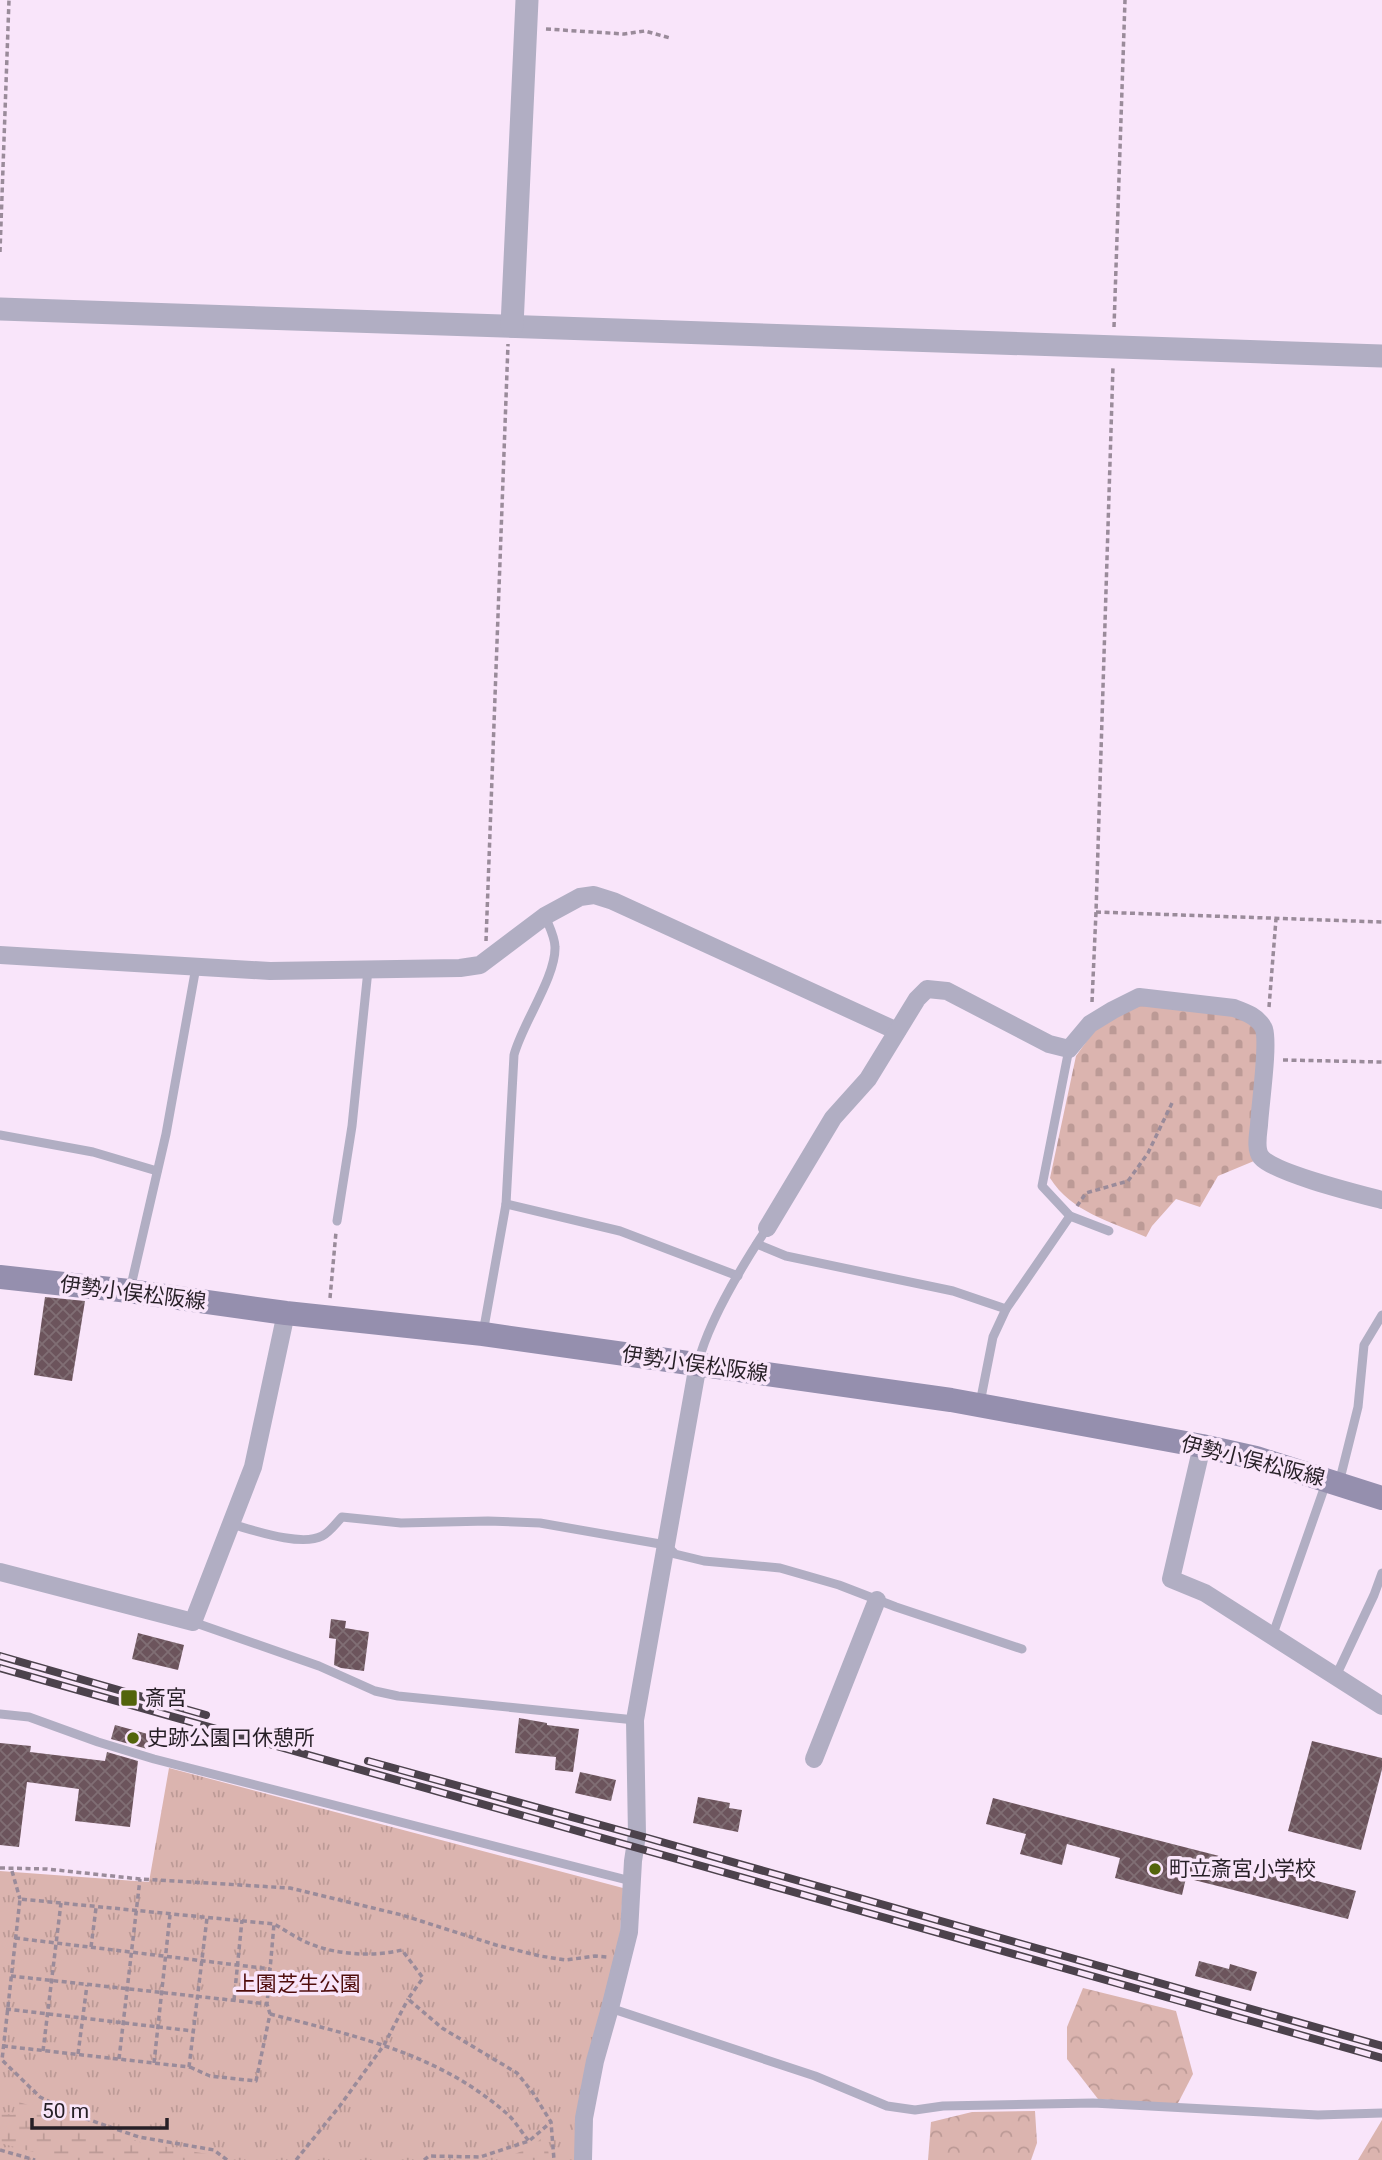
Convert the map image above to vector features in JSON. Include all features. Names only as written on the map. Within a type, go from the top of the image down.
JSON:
[{"type":"main road","name":"伊勢小俣松阪線","points":[[0,1277],[129,1291],[286,1313],[482,1334],[979,1405],[1256,1458],[1382,1498]]},
{"type":"street","points":[[510,326],[527,0]]},
{"type":"street","points":[[0,309],[1382,356]]},
{"type":"street","points":[[0,955],[270,971],[460,968],[480,965],[545,916],[580,897],[594,895],[613,901],[897,1031]]},
{"type":"street","points":[[767,1228],[833,1118],[868,1079],[917,999],[927,989],[947,991],[1049,1044],[1069,1049],[1090,1024],[1139,997],[1234,1008],[1248,1013],[1258,1020],[1264,1030],[1265,1060],[1257,1143],[1261,1156],[1275,1167],[1382,1200]]},
{"type":"street","points":[[0,1572],[193,1622],[253,1467],[286,1313]]},
{"type":"street","points":[[583,2160],[584,2118],[595,2061],[629,1932],[631,1881],[638,1835],[635,1720],[698,1364]]},
{"type":"street","points":[[1202,1446],[1171,1578],[1205,1593],[1382,1706]]},
{"type":"street","points":[[814,1759],[877,1600]]},
{"type":"lane","points":[[482,1334],[506,1204],[514,1055],[519,1038],[547,979],[555,948],[545,916]]},
{"type":"lane","points":[[129,1291],[166,1134],[197,967]]},
{"type":"lane","points":[[337,1220],[352,1126],[368,970]]},
{"type":"lane","points":[[1069,1049],[1042,1186],[1070,1216],[1109,1231]]},
{"type":"lane","points":[[0,1135],[93,1152],[157,1171]]},
{"type":"lane","points":[[506,1204],[620,1231],[655,1242],[738,1276]]},
{"type":"lane","points":[[979,1405],[993,1337],[1006,1309],[1070,1216]]},
{"type":"lane","points":[[698,1364],[703,1344],[738,1276],[767,1228]]},
{"type":"lane","points":[[757,1244],[786,1256],[953,1290],[1006,1309]]},
{"type":"lane","points":[[1272,1637],[1333,1481],[1358,1407],[1364,1345],[1382,1315]]},
{"type":"lane","points":[[230,1524],[279,1537],[311,1540],[324,1536],[342,1517],[401,1523],[540,1523],[666,1545],[675,1554],[704,1561],[780,1568],[1022,1649]]},
{"type":"lane","points":[[1335,1678],[1382,1573]]},
{"type":"lane","points":[[193,1622],[318,1666],[375,1691],[398,1696],[635,1720]]},
{"type":"lane","points":[[0,1714],[29,1717],[154,1759],[631,1881]]},
{"type":"lane","points":[[610,2008],[816,2076],[887,2106],[915,2110],[943,2106],[1093,2103],[1318,2115],[1382,2113]]},
{"type":"path","points":[[0,252],[9,0]]},
{"type":"path","points":[[1090,1024],[1096,912],[1125,0]]},
{"type":"path","points":[[526,29],[624,34],[645,31],[670,38]]},
{"type":"path","points":[[493,956],[485,940],[510,326]]},
{"type":"path","points":[[1096,912],[1382,922]]},
{"type":"path","points":[[1264,1030],[1269,1017],[1276,919]]},
{"type":"path","points":[[1265,1060],[1382,1062]]},
{"type":"path","points":[[1070,1216],[1086,1193],[1128,1181],[1148,1153],[1172,1103]]},
{"type":"path","points":[[328,1317],[337,1220]]},
{"type":"path","points":[[0,1868],[47,1869],[140,1879],[290,1888],[402,1915],[540,1956],[566,1961],[595,1956],[622,1959]]},
{"type":"path","points":[[11,1870],[20,1899],[2,2027],[2,2060],[40,2097],[81,2117],[139,2137],[214,2150],[227,2160]]},
{"type":"path","points":[[119,2059],[140,1879]]},
{"type":"path","points":[[20,1899],[274,1924],[309,1944],[344,1953],[385,1955],[402,1950],[423,1978],[408,1999],[384,2045],[296,2160]]},
{"type":"path","points":[[43,2050],[61,1903]]},
{"type":"path","points":[[91,1947],[96,1907]]},
{"type":"path","points":[[154,2063],[170,1915]]},
{"type":"path","points":[[189,2067],[207,1918]]},
{"type":"path","points":[[234,2000],[242,1920]]},
{"type":"path","points":[[3,2046],[189,2067],[210,2076],[256,2081],[270,2014],[267,2004],[274,1924]]},
{"type":"path","points":[[15,1938],[270,1969]]},
{"type":"path","points":[[10,1976],[267,2004]]},
{"type":"path","points":[[78,2054],[87,1984]]},
{"type":"path","points":[[408,1999],[442,2028],[517,2073],[551,2122],[554,2160]]},
{"type":"path","points":[[6,2009],[193,2031]]},
{"type":"path","points":[[270,2014],[397,2049],[455,2075],[508,2113],[529,2141]]},
{"type":"path","points":[[424,2160],[429,2156],[480,2157],[529,2141],[551,2122]]},
{"type":"path","points":[[0,2150],[35,2160]]},
{"type":"green space","points":[[1143,1002],[1235,1013],[1258,1028],[1254,1161],[1218,1176],[1200,1207],[1176,1199],[1152,1226],[1146,1237],[1081,1208],[1059,1190],[1050,1178],[1076,1056],[1097,1027]]},
{"type":"green space","name":"上園芝生公園","points":[[169,1768],[623,1888],[619,1950],[576,2160],[0,2160],[0,1871],[149,1882]]},
{"type":"green space","points":[[1083,1988],[1176,2011],[1193,2074],[1177,2105],[1098,2099],[1067,2059],[1067,2027]]},
{"type":"green space","points":[[16,2101],[139,2142],[207,2154],[216,2160],[63,2160],[0,2143],[0,2113],[13,2115]]},
{"type":"green space","points":[[1035,2111],[1037,2143],[1031,2160],[928,2160],[931,2122],[972,2112]]},
{"type":"green space","points":[[1382,2120],[1382,2160],[1358,2160]]},
{"type":"green space","points":[[547,2133],[549,2160],[500,2160],[532,2147]]},
{"type":"building","points":[[45,1297],[85,1301],[72,1381],[34,1375]]},
{"type":"building","points":[[331,1619],[346,1621],[345,1628],[369,1632],[364,1671],[334,1665],[336,1639],[329,1638]]},
{"type":"building","points":[[138,1633],[184,1645],[178,1670],[132,1659]]},
{"type":"building","points":[[519,1718],[579,1729],[573,1772],[555,1770],[556,1757],[515,1753]]},
{"type":"building","name":"史跡公園口休憩所","points":[[115,1725],[155,1736],[151,1750],[111,1739]]},
{"type":"building","points":[[1312,1741],[1382,1758],[1382,1769],[1361,1850],[1288,1831]]},
{"type":"building","points":[[0,1743],[31,1746],[30,1752],[105,1761],[107,1752],[138,1761],[130,1827],[75,1821],[79,1789],[27,1782],[19,1847],[0,1845]]},
{"type":"building","points":[[580,1772],[616,1780],[611,1801],[575,1793]]},
{"type":"building","points":[[698,1797],[730,1803],[729,1808],[742,1810],[738,1832],[693,1823]]},
{"type":"building","points":[[993,1798],[1356,1891],[1348,1919],[1186,1878],[1182,1895],[1115,1878],[1120,1858],[1067,1844],[1062,1865],[1020,1854],[1026,1834],[986,1824]]},
{"type":"building","points":[[1199,1961],[1229,1969],[1230,1964],[1257,1972],[1251,1991],[1195,1976]]},
{"type":"railway","points":[[0,1656],[206,1715]]},
{"type":"railway","points":[[0,1668],[1382,2058]]},
{"type":"railway","points":[[368,1761],[1382,2046]]},
{"type":"place","name":"斎宮","points":[[129,1698]]},
{"type":"place","name":"史跡公園口休憩所","points":[[133,1738]]},
{"type":"place","name":"町立斎宮小学校","points":[[1155,1869]]}]
